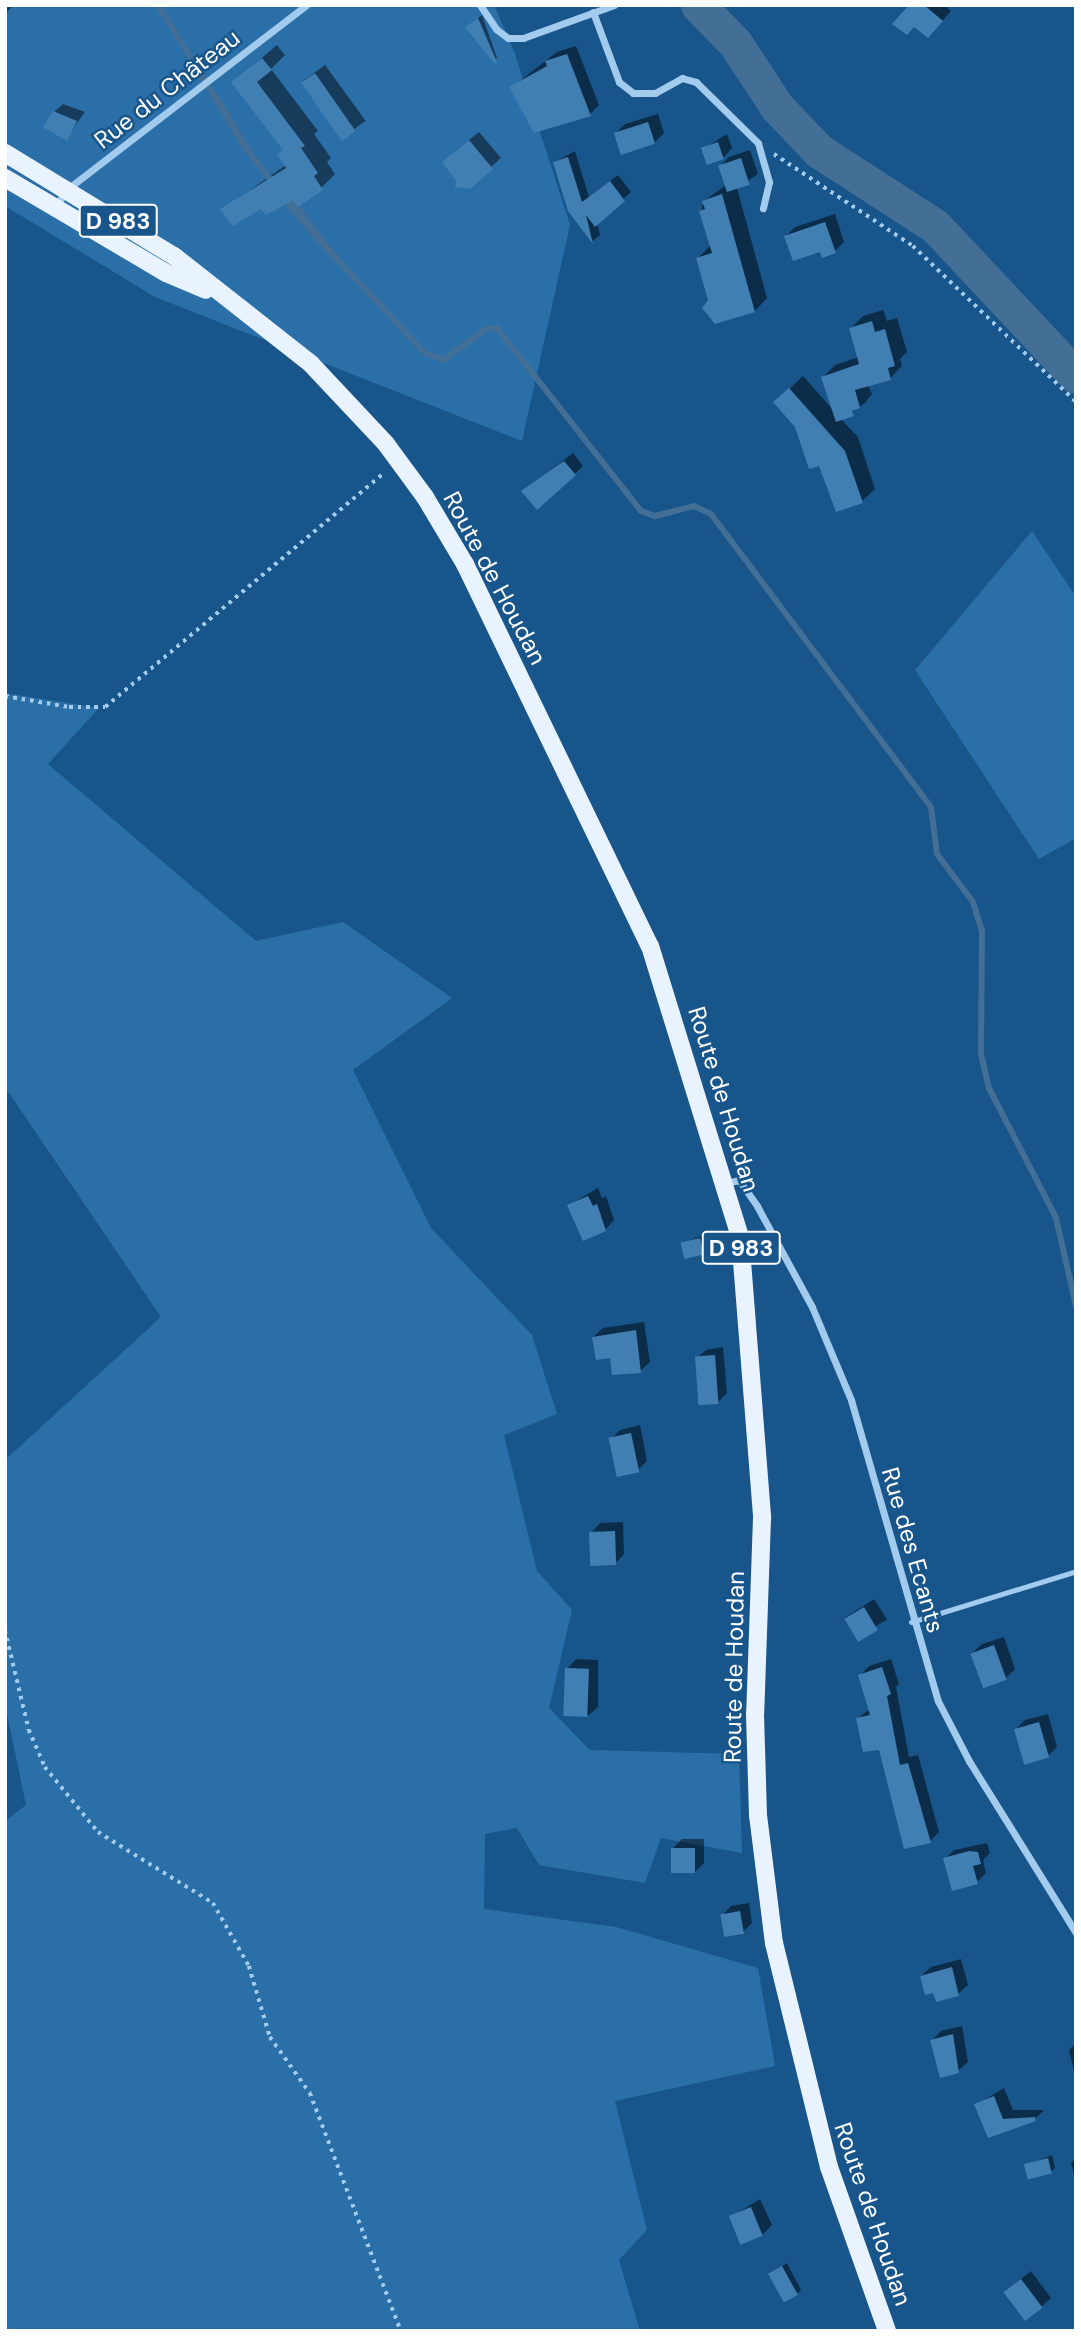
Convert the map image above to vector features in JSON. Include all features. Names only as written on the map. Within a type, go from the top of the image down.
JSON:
[{"type":"main road","name":"Route de Houdan","points":[[5,153],[174,256],[311,364],[400,461],[465,564],[650,946],[726,1183],[740,1236],[762,1518],[755,1714],[764,1871],[787,2008],[807,2093],[849,2232],[887,2331]]},
{"type":"main road","name":"Route de Houdan","points":[[5,178],[166,273],[226,298]]},
{"type":"street","name":"Rue du Château","points":[[54,207],[67,189],[306,5]]},
{"type":"street","points":[[480,5],[508,38],[523,38],[614,5]]},
{"type":"street","points":[[593,12],[619,82],[633,93],[655,93],[682,78],[696,82],[758,143],[769,183],[763,208]]},
{"type":"street","name":"Rue des Ecants","points":[[726,1183],[739,1180],[757,1206],[811,1307],[841,1377],[911,1622],[938,1701],[969,1761],[1076,1933]]},
{"type":"lane","points":[[911,1622],[1074,1572]]},
{"type":"path","points":[[758,143],[913,246],[1076,402]]},
{"type":"path","points":[[5,695],[69,706],[105,707],[400,461]]},
{"type":"path","points":[[5,1630],[29,1730],[45,1768],[98,1832],[213,1903],[249,1966],[270,2037],[310,2093],[401,2331]]},
{"type":"shaded area","points":[[5,5],[494,5],[514,51],[570,225],[522,441],[155,297],[5,206]]},
{"type":"shaded area","points":[[217,93],[252,151],[246,155],[211,97]]},
{"type":"shaded area","points":[[289,192],[340,259],[335,263],[279,198]]},
{"type":"shaded area","points":[[1032,531],[1076,597],[1076,838],[1039,859],[915,670]]},
{"type":"shaded area","points":[[5,693],[99,708],[48,764],[256,941],[343,922],[452,998],[353,1070],[431,1228],[532,1335],[557,1414],[504,1435],[537,1571],[572,1610],[549,1708],[590,1750],[739,1754],[742,1853],[661,1838],[645,1883],[539,1865],[517,1828],[485,1834],[484,1909],[616,1927],[758,1968],[775,2066],[615,2101],[647,2230],[619,2260],[640,2331],[5,2331],[5,1821],[26,1805],[5,1704],[5,1460],[161,1317],[5,1087]]},
{"type":"building","points":[[909,5],[924,5],[943,21],[928,38],[914,27],[907,35],[892,24]]},
{"type":"building","points":[[478,18],[497,62],[494,63],[465,27]]},
{"type":"building","points":[[567,54],[591,116],[534,133],[509,87],[547,66],[545,61]]},
{"type":"building","points":[[262,58],[272,70],[257,82],[305,146],[301,148],[318,173],[314,176],[323,190],[298,207],[294,200],[266,215],[261,209],[233,226],[220,209],[286,168],[277,154],[283,150],[231,82]]},
{"type":"building","points":[[315,73],[356,131],[342,141],[301,83]]},
{"type":"building","points":[[53,111],[77,121],[67,141],[43,127]]},
{"type":"building","points":[[648,122],[655,144],[621,155],[614,133]]},
{"type":"building","points":[[469,140],[493,169],[470,189],[455,187],[456,181],[442,162]]},
{"type":"building","points":[[718,142],[724,159],[707,165],[701,148]]},
{"type":"building","points":[[568,157],[582,202],[610,181],[625,201],[595,227],[586,215],[593,244],[568,211],[553,162]]},
{"type":"building","points":[[741,158],[750,185],[727,192],[718,165]]},
{"type":"building","points":[[722,194],[755,312],[715,324],[702,308],[708,300],[696,258],[712,253],[699,211],[705,209],[702,201]]},
{"type":"building","points":[[825,222],[836,253],[822,258],[820,252],[793,261],[784,236]]},
{"type":"building","points":[[872,321],[875,332],[885,329],[895,366],[888,368],[891,380],[855,390],[860,408],[852,411],[854,416],[836,422],[821,377],[859,364],[849,328]]},
{"type":"building","points":[[789,388],[845,451],[863,503],[836,512],[819,466],[809,469],[795,427],[773,402]]},
{"type":"building","points":[[564,461],[576,475],[537,510],[521,491]]},
{"type":"building","points":[[588,1196],[593,1206],[597,1204],[606,1231],[583,1241],[567,1205]]},
{"type":"building","points":[[700,1238],[704,1255],[684,1259],[681,1242]]},
{"type":"building","points":[[636,1330],[641,1373],[612,1375],[610,1358],[596,1360],[592,1337]]},
{"type":"building","points":[[715,1355],[718,1404],[698,1405],[695,1356]]},
{"type":"building","points":[[631,1433],[639,1472],[617,1477],[609,1438]]},
{"type":"building","points":[[615,1531],[616,1565],[590,1566],[589,1532]]},
{"type":"building","points":[[864,1607],[878,1630],[858,1642],[844,1619]]},
{"type":"building","points":[[994,1645],[1007,1680],[983,1688],[971,1654]]},
{"type":"building","points":[[882,1667],[891,1694],[887,1696],[900,1765],[908,1763],[931,1843],[904,1849],[879,1750],[863,1752],[856,1718],[870,1715],[858,1675]]},
{"type":"building","points":[[565,1668],[589,1669],[587,1717],[563,1716]]},
{"type":"building","points":[[1039,1722],[1049,1758],[1024,1765],[1014,1729]]},
{"type":"building","points":[[671,1848],[695,1848],[695,1873],[671,1873]]},
{"type":"building","points":[[969,1851],[978,1852],[981,1864],[973,1866],[978,1884],[952,1891],[943,1858]]},
{"type":"building","points":[[740,1911],[744,1934],[724,1937],[720,1914]]},
{"type":"building","points":[[952,1967],[959,1996],[936,2002],[933,1993],[925,1995],[920,1976]]},
{"type":"building","points":[[953,2034],[959,2073],[940,2078],[930,2040]]},
{"type":"building","points":[[994,2096],[1003,2119],[1035,2117],[1036,2121],[988,2138],[974,2104]]},
{"type":"building","points":[[1048,2158],[1052,2174],[1028,2180],[1024,2164]]},
{"type":"building","points":[[751,2207],[763,2236],[740,2245],[729,2216]]},
{"type":"building","points":[[782,2266],[798,2295],[784,2303],[768,2274]]},
{"type":"building","points":[[1021,2279],[1043,2308],[1025,2321],[1003,2292]]},
{"type":"waterway","points":[[158,5],[218,102]]},
{"type":"waterway","points":[[698,5],[735,43],[777,107],[819,151],[935,226],[1076,376]]},
{"type":"waterway","points":[[245,147],[273,183]]},
{"type":"waterway","points":[[334,256],[425,353],[443,360],[486,329],[497,328],[641,511],[655,516],[694,506],[711,514],[931,807],[937,854],[973,902],[982,932],[981,1054],[989,1088],[1056,1218],[1076,1306]]}]
